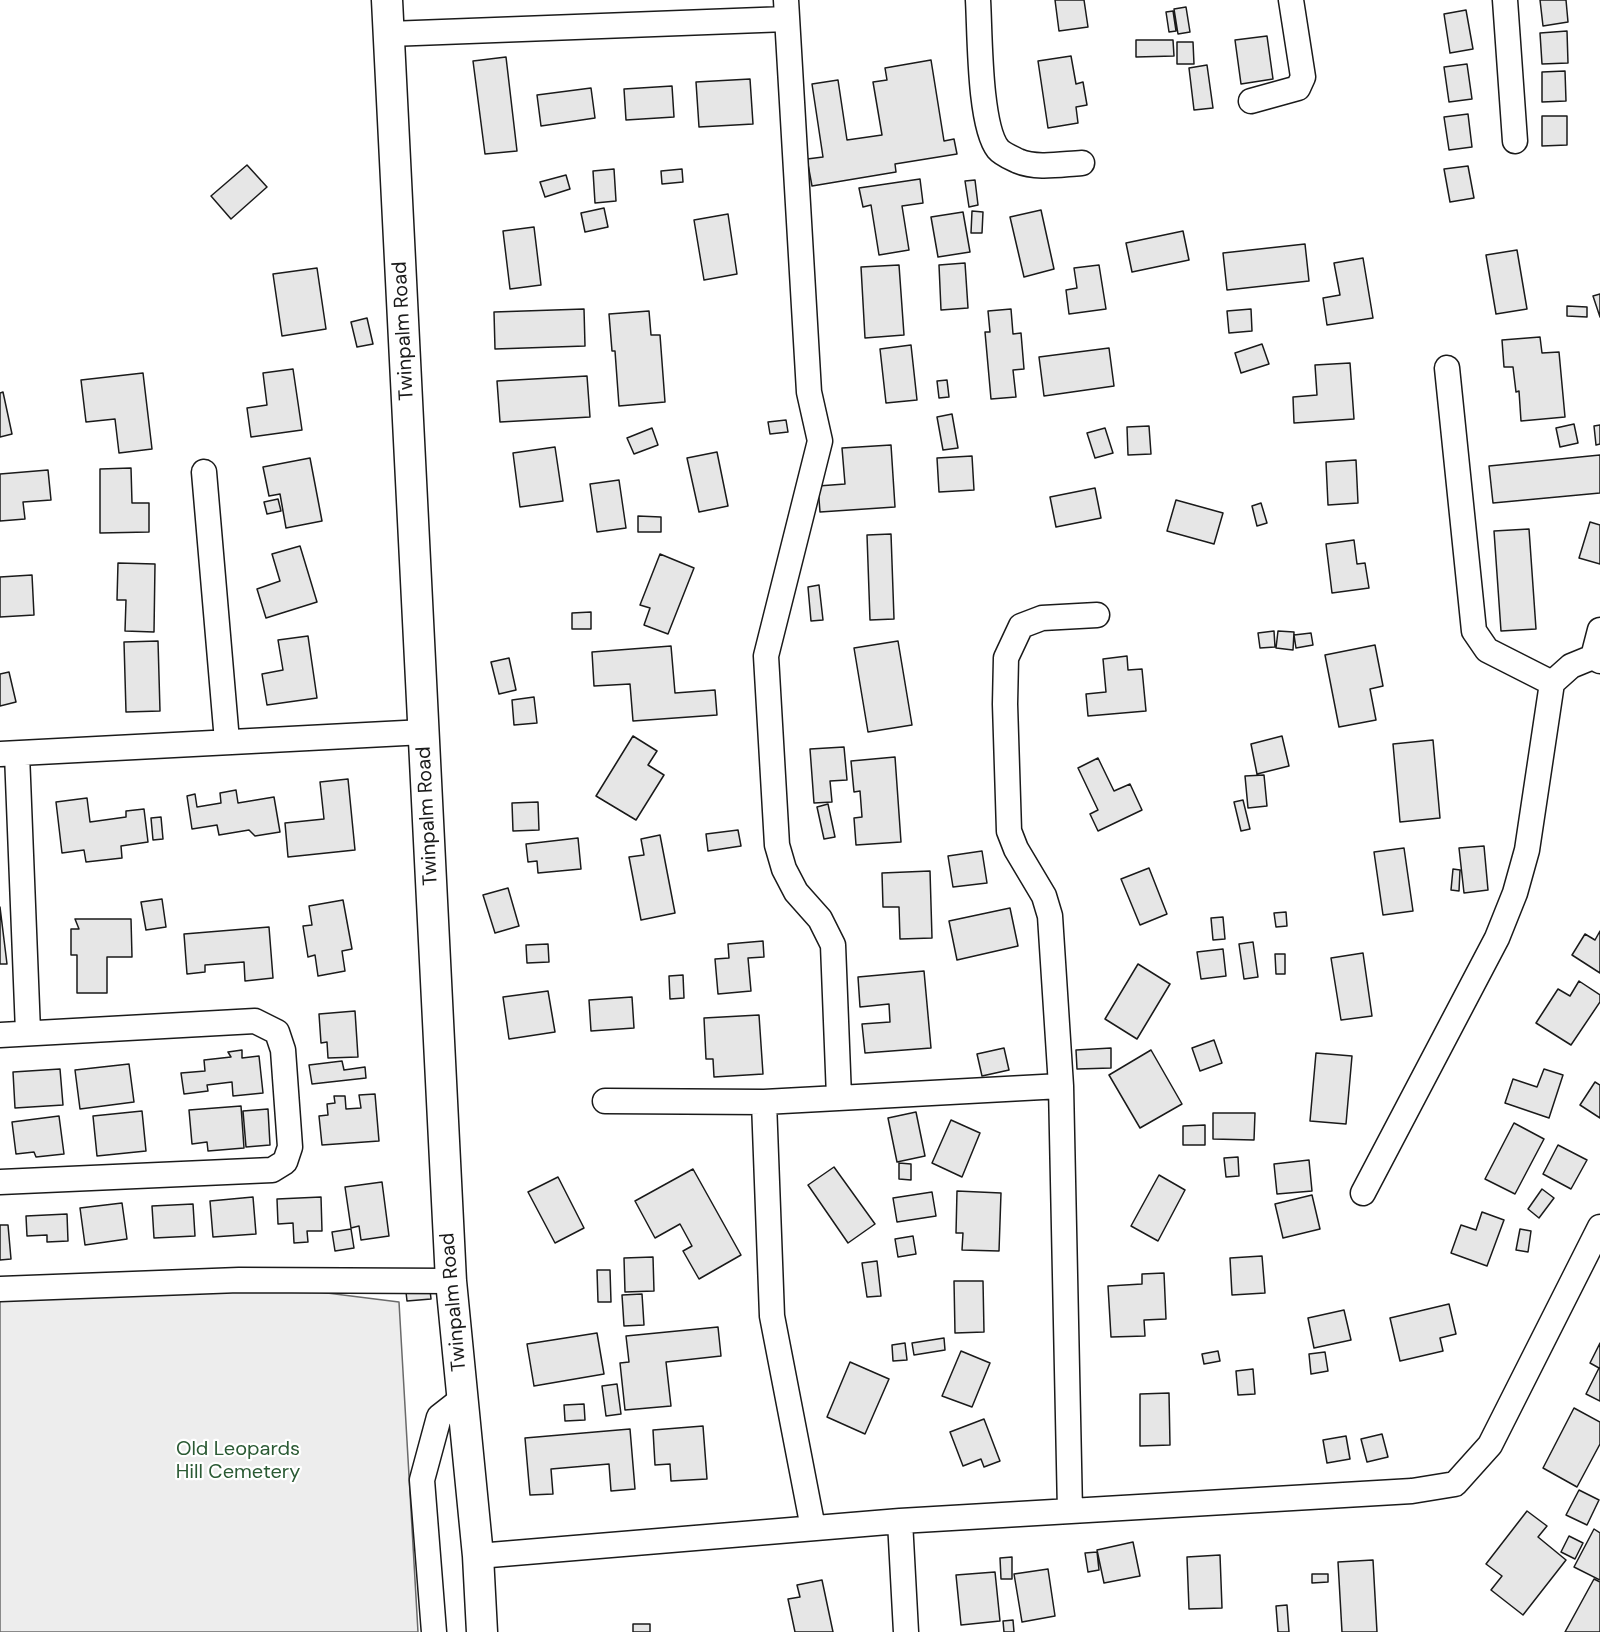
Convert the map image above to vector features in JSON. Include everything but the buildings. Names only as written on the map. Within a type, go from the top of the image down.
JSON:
[{"type":"main road","name":"Twinpalm Road","points":[[387,0],[451,1281],[478,1556],[482,1632]]},
{"type":"street","points":[[978,0],[984,103],[988,130],[999,150],[1019,162],[1043,165],[1082,163]]},
{"type":"street","points":[[1251,101],[1298,88],[1303,77],[1291,0]]},
{"type":"street","points":[[1505,0],[1515,141]]},
{"type":"street","points":[[389,34],[787,9],[809,392],[820,441],[766,656],[777,845],[784,869],[796,892],[820,920],[833,945],[839,1097]]},
{"type":"street","points":[[1447,368],[1474,631],[1487,650],[1552,683]]},
{"type":"street","points":[[204,472],[227,741]]},
{"type":"street","points":[[1070,1511],[1061,1086],[1050,916],[1044,896],[1016,849],[1009,831],[1006,658],[1021,626],[1042,618],[1097,615]]},
{"type":"street","points":[[1363,1193],[1497,938],[1515,893],[1527,850],[1552,683],[1571,666],[1597,659],[1600,630]]},
{"type":"street","points":[[28,1032],[9,754],[424,732]]},
{"type":"street","points":[[0,1035],[255,1020],[277,1032],[283,1050],[290,1146],[285,1162],[272,1170],[0,1182]]},
{"type":"street","points":[[605,1101],[764,1102],[1061,1086]]},
{"type":"street","points":[[764,1102],[772,1316],[813,1528]]},
{"type":"street","points":[[478,1556],[900,1521],[1412,1491],[1455,1484],[1490,1445],[1600,1227]]},
{"type":"street","points":[[0,1289],[239,1280],[451,1281]]},
{"type":"street","points":[[434,1632],[422,1480],[439,1417],[462,1399]]},
{"type":"street","points":[[900,1521],[906,1632]]},
{"type":"shaded area","name":"Old Leopards Hill Cemetery","points":[[295,1289],[399,1302],[418,1632],[0,1632],[0,1300]]}]
